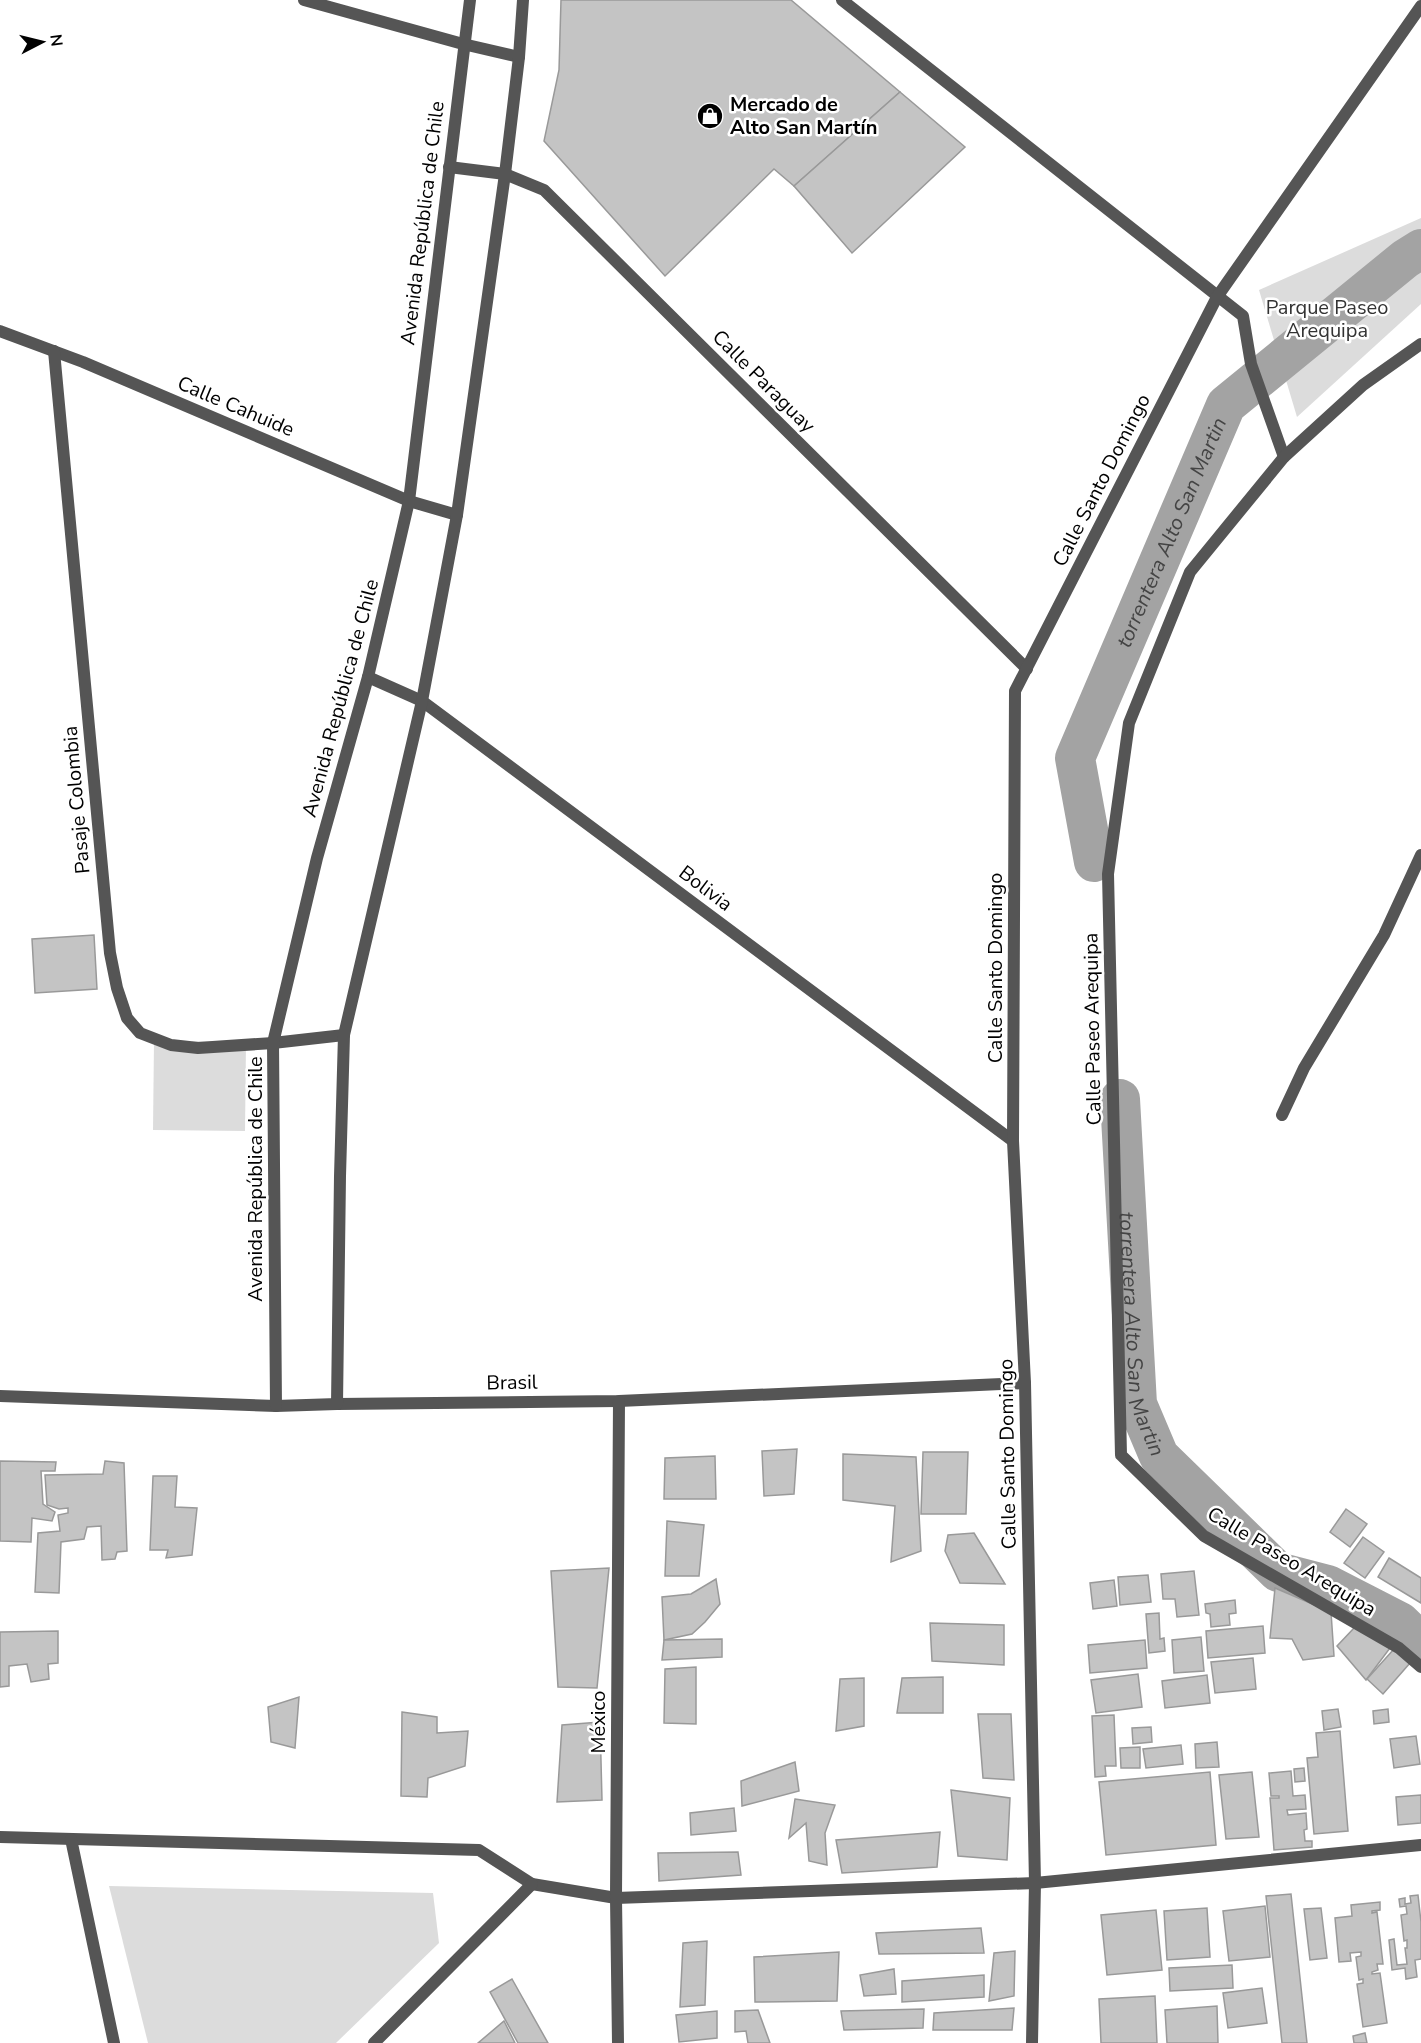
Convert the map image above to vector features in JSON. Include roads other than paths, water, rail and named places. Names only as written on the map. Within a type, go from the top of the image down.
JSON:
[{"type":"street","points":[[304,0],[519,57]]},
{"type":"street","name":"Avenida República de Chile","points":[[276,1406],[273,1043],[317,858],[368,677],[409,501],[470,0]]},
{"type":"street","points":[[337,1404],[344,1035],[422,701],[457,515],[505,174],[519,57],[523,0]]},
{"type":"street","points":[[842,0],[1243,316],[1251,364],[1284,457]]},
{"type":"street","name":"Calle Santo Domingo","points":[[1032,2043],[1035,1883],[1025,1383],[1013,1141],[1015,692],[1217,297],[1421,6]]},
{"type":"street","name":"Calle Paraguay","points":[[449,167],[505,174],[544,190],[1027,669]]},
{"type":"street","name":"Calle Cahuide","points":[[0,331],[54,351],[409,501],[457,515]]},
{"type":"street","name":"Calle Paseo Arequipa","points":[[1421,344],[1363,385],[1284,457],[1191,572],[1129,723],[1108,874],[1121,1455],[1204,1536],[1399,1648],[1421,1667]]},
{"type":"street","name":"Pasaje Colombia","points":[[54,351],[110,953],[117,988],[127,1018],[140,1033],[171,1045],[198,1048],[344,1035]]},
{"type":"street","name":"Bolivia","points":[[368,677],[422,701],[1013,1141]]},
{"type":"street","points":[[1282,1115],[1304,1068],[1384,935],[1421,855]]},
{"type":"street","name":"Brasil","points":[[0,1395],[276,1406],[619,1401],[1025,1383]]},
{"type":"street","name":"México","points":[[618,2043],[616,1898],[619,1401]]},
{"type":"street","points":[[0,1838],[479,1850],[532,1884],[616,1898],[1035,1883],[1421,1845]]},
{"type":"street","points":[[71,1839],[114,2043]]},
{"type":"street","points":[[374,2043],[532,1884]]},
{"type":"waterway","name":"torrentera Alto San Martin","points":[[1094,862],[1075,758],[1226,405],[1405,259],[1421,249]]},
{"type":"waterway","name":"torrentera Alto San Martin","points":[[1120,1099],[1137,1404],[1159,1456],[1278,1572],[1328,1585],[1400,1622],[1421,1642]]},
{"type":"place","name":"Mercado de Alto San Martín","points":[[710,116]]},
{"type":"park label","name":"Parque Paseo Arequipa","points":[[1327,318]]}]
